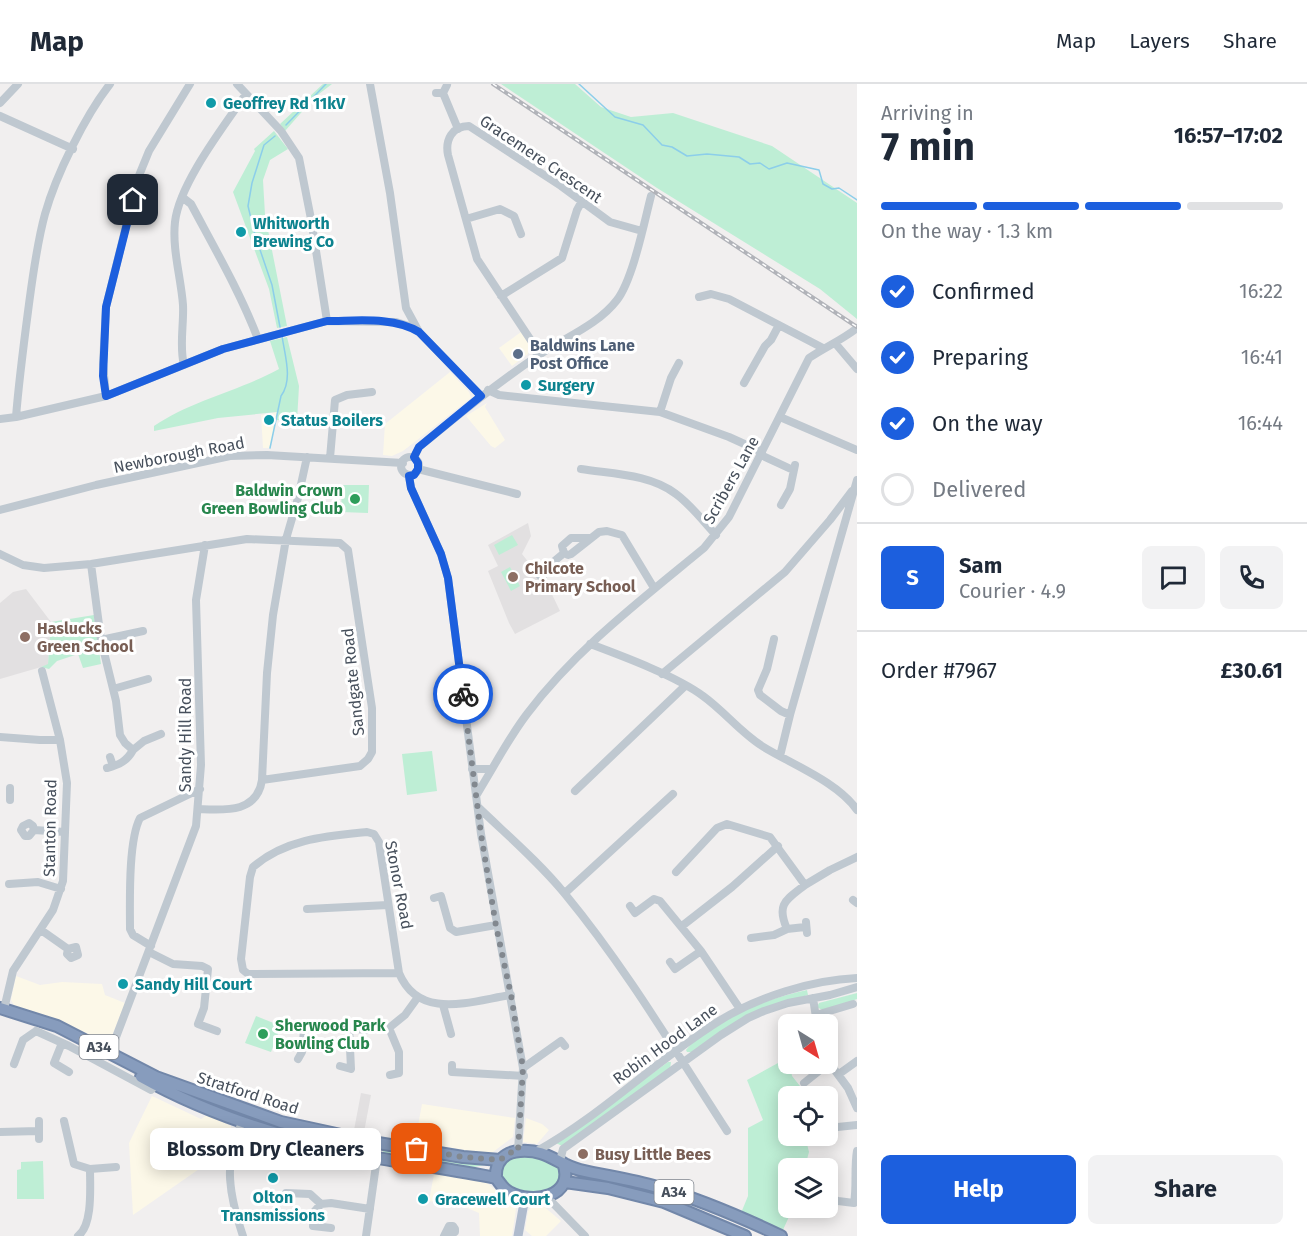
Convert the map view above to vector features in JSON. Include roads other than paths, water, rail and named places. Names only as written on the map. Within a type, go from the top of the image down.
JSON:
[{"type":"highway","name":"Stratford Road","points":[[1,1011],[36,1028],[87,1047],[156,1081],[193,1096],[247,1110],[281,1122],[378,1143],[463,1157],[500,1160]]},
{"type":"highway","name":"Stratford Road","points":[[1,1011],[57,1026],[110,1053],[156,1081]]},
{"type":"highway","name":"Stratford Road","points":[[193,1096],[242,1124],[278,1135],[377,1158],[496,1178]]},
{"type":"highway","points":[[242,1124],[247,1110]]},
{"type":"highway","points":[[278,1135],[281,1122]]},
{"type":"highway","points":[[377,1158],[378,1143]]},
{"type":"highway","points":[[518,1151],[537,1151],[562,1162],[566,1176],[559,1190],[546,1196],[525,1197],[510,1193],[496,1178],[496,1168],[500,1160],[509,1153],[518,1151]]},
{"type":"highway","name":"A34","points":[[562,1162],[580,1170],[655,1186],[682,1195],[781,1236]]},
{"type":"highway","name":"A34","points":[[565,1182],[608,1188],[664,1202],[745,1236]]},
{"type":"main road","points":[[518,1236],[525,1197]]},
{"type":"street","points":[[0,103],[18,84]]},
{"type":"street","points":[[16,417],[35,257],[50,198],[95,105],[110,84]]},
{"type":"street","points":[[106,396],[103,376],[106,307],[138,178],[149,151],[190,84]]},
{"type":"street","points":[[237,84],[280,131],[298,158],[311,219],[327,321]]},
{"type":"street","points":[[370,84],[390,193],[406,308],[419,332]]},
{"type":"street","points":[[442,90],[458,129]]},
{"type":"street","points":[[184,365],[183,306],[175,230],[177,209],[212,143],[246,94]]},
{"type":"street","points":[[0,116],[73,148]]},
{"type":"street","name":"Gracemere Crescent","points":[[540,354],[477,259],[447,148],[449,136],[465,126],[477,130],[610,222],[642,231]]},
{"type":"street","points":[[414,457],[419,447],[488,390],[540,354],[591,323],[619,299],[627,284],[651,196]]},
{"type":"street","points":[[182,197],[191,204],[248,313],[258,339]]},
{"type":"street","points":[[501,296],[562,258],[582,201]]},
{"type":"street","points":[[466,219],[500,209],[514,216],[521,234]]},
{"type":"street","points":[[699,297],[711,294],[729,299],[823,348]]},
{"type":"street","points":[[396,322],[406,308]]},
{"type":"street","points":[[0,419],[106,396],[223,349],[327,321],[396,322],[411,327],[419,332],[481,396]]},
{"type":"street","points":[[744,383],[779,325]]},
{"type":"street","name":"Scribers Lane","points":[[476,796],[526,714],[590,644],[704,548],[716,535],[729,517],[809,358],[857,328]]},
{"type":"street","points":[[835,343],[857,369]]},
{"type":"street","points":[[660,412],[670,378],[679,363]]},
{"type":"street","points":[[488,390],[499,395],[660,412],[729,437],[761,454],[794,467],[790,489],[781,505]]},
{"type":"street","points":[[330,458],[335,400],[347,395],[372,392]]},
{"type":"street","points":[[780,417],[857,450]]},
{"type":"street","name":"Newborough Road","points":[[0,510],[96,485],[215,459],[250,454],[402,463]]},
{"type":"street","points":[[198,809],[227,811],[242,807],[255,797],[262,780],[267,674],[273,615],[286,539],[307,457]]},
{"type":"street","points":[[414,457],[406,458],[402,463],[402,471],[409,476],[411,488],[441,554],[448,578],[481,834],[524,1072],[518,1151]]},
{"type":"street","points":[[409,476],[414,475],[418,469],[418,463],[414,457]]},
{"type":"street","points":[[418,469],[517,494]]},
{"type":"street","points":[[581,469],[655,482],[685,501],[716,535]]},
{"type":"street","points":[[662,674],[785,572],[830,520],[856,484]]},
{"type":"street","points":[[780,756],[789,715],[856,484]]},
{"type":"street","points":[[830,520],[844,525]]},
{"type":"street","points":[[589,538],[571,538],[562,546],[564,552],[571,554],[589,538],[603,531],[622,535],[654,588]]},
{"type":"street","points":[[0,554],[23,565],[44,568],[91,564],[247,539],[286,539]]},
{"type":"street","name":"Sandgate Road","points":[[262,780],[360,766],[368,759],[372,744],[372,708],[350,554],[340,543],[286,539]]},
{"type":"street","name":"Sandy Hill Road","points":[[110,1053],[196,826],[201,765],[196,600],[205,545]]},
{"type":"street","points":[[539,574],[564,552]]},
{"type":"street","points":[[91,564],[101,640],[113,689],[120,735],[125,743],[134,750]]},
{"type":"street","points":[[101,640],[143,631]]},
{"type":"street","points":[[774,639],[767,669],[758,690],[768,702],[789,715]]},
{"type":"street","points":[[590,644],[662,674],[710,701],[745,734],[854,799],[857,810]]},
{"type":"street","name":"Stanton Road","points":[[1,1011],[13,971],[53,910],[63,881],[68,783],[60,740],[42,670]]},
{"type":"street","points":[[113,689],[148,679]]},
{"type":"street","points":[[575,791],[685,686]]},
{"type":"street","points":[[110,757],[110,767],[129,758],[144,741],[158,735],[159,745]]},
{"type":"street","points":[[0,737],[60,740]]},
{"type":"street","points":[[472,769],[492,769]]},
{"type":"street","points":[[200,789],[140,818],[137,823],[133,855],[130,929],[132,935],[173,964],[202,966],[208,969],[204,1008],[198,1024],[217,1031]]},
{"type":"street","points":[[0,792],[10,793]]},
{"type":"street","points":[[565,893],[673,795]]},
{"type":"street","points":[[477,807],[565,893],[621,968],[727,1131]]},
{"type":"street","points":[[481,834],[495,824]]},
{"type":"street","points":[[676,872],[684,859],[723,825],[766,835],[778,846],[805,885]]},
{"type":"street","points":[[34,830],[65,832]]},
{"type":"street","name":"Stonor Road","points":[[399,973],[248,974],[243,970],[242,965],[250,872],[259,862],[286,847],[322,837],[367,832],[374,834],[379,842],[399,973],[407,988],[418,997]]},
{"type":"street","points":[[682,926],[732,887],[778,846]]},
{"type":"street","points":[[787,929],[781,914],[782,907],[788,898],[830,870],[857,857]]},
{"type":"street","points":[[17,894],[13,883],[38,882],[61,889]]},
{"type":"street","points":[[434,898],[441,896],[450,928],[456,932],[496,926]]},
{"type":"street","points":[[630,906],[635,913],[654,899],[660,901],[701,951],[740,1009]]},
{"type":"street","points":[[306,909],[388,905]]},
{"type":"street","points":[[751,938],[761,933],[774,935],[787,929],[806,927]]},
{"type":"street","points":[[40,930],[68,949]]},
{"type":"street","points":[[670,962],[675,969],[701,951]]},
{"type":"street","name":"Robin Hood Lane","points":[[537,1151],[614,1098],[718,1021],[740,1009],[760,999],[836,980],[857,978]]},
{"type":"street","points":[[836,980],[845,985],[846,991]]},
{"type":"street","name":"Robin Hood Lane","points":[[562,1162],[563,1149],[748,1018],[775,1007],[857,987]]},
{"type":"street","points":[[310,1059],[299,1057],[301,1030],[349,1027],[367,1030],[389,1028],[405,1015],[418,997],[429,1004],[443,1005],[511,995]]},
{"type":"street","points":[[813,998],[816,1014],[843,1010],[853,1004]]},
{"type":"street","points":[[443,1005],[451,1034]]},
{"type":"street","points":[[340,1066],[351,1072],[349,1027]]},
{"type":"street","points":[[14,1064],[23,1040],[36,1028],[151,1090],[156,1081]]},
{"type":"street","points":[[389,1028],[399,1052],[400,1076],[390,1075]]},
{"type":"street","points":[[453,1065],[452,1072],[524,1072],[561,1041],[565,1046]]},
{"type":"street","points":[[62,1043],[54,1063],[69,1072]]},
{"type":"street","points":[[857,1061],[839,1074],[857,1108]]},
{"type":"street","points":[[810,1082],[818,1074]]},
{"type":"street","points":[[0,1132],[38,1135],[39,1121]]},
{"type":"street","points":[[64,1121],[74,1164],[90,1169],[116,1167]]},
{"type":"street","points":[[242,1124],[233,1147],[230,1185],[231,1197],[243,1236]]},
{"type":"street","points":[[838,1127],[857,1125]]},
{"type":"street","points":[[838,1201],[856,1204],[857,1151]]},
{"type":"street","points":[[366,1236],[377,1158]]},
{"type":"street","points":[[78,1236],[85,1231],[87,1222],[90,1169]]},
{"type":"street","points":[[285,1193],[310,1194],[321,1204]]},
{"type":"street","points":[[546,1196],[585,1236]]},
{"type":"street","points":[[331,1228],[313,1226],[314,1212],[321,1204],[331,1203],[370,1209]]},
{"type":"waterway","points":[[286,125],[326,84]]},
{"type":"waterway","points":[[579,84],[615,117],[643,125],[662,145],[672,147],[687,156],[707,154],[739,157],[750,164],[760,163],[769,169],[787,163],[819,170],[823,184],[832,189],[839,188],[857,200]]},
{"type":"waterway","points":[[275,136],[264,145],[252,183],[248,206],[272,285],[280,327]]},
{"type":"waterway","points":[[270,448],[281,396],[287,383],[282,336]]},
{"type":"railway","points":[[493,84],[857,327]]},
{"type":"place","name":"Geoffrey Rd 11kV","points":[[211,103]]},
{"type":"place","name":"Whitworth Brewing Co","points":[[241,232]]},
{"type":"place","name":"Baldwins Lane Post Office","points":[[518,354]]},
{"type":"place","name":"Surgery","points":[[526,385]]},
{"type":"place","name":"Status Boilers","points":[[269,420]]},
{"type":"place","name":"Baldwin Crown Green Bowling Club","points":[[355,499]]},
{"type":"place","name":"Chilcote Primary School","points":[[513,577]]},
{"type":"place","name":"Haslucks Green School","points":[[25,637]]},
{"type":"place","name":"Sandy Hill Court","points":[[123,984]]},
{"type":"place","name":"Sherwood Park Bowling Club","points":[[263,1034]]},
{"type":"place","name":"Blossom Dry Cleaners","points":[[417,1149]]},
{"type":"place","name":"Busy Little Bees","points":[[583,1154]]},
{"type":"place","name":"Olton Transmissions","points":[[273,1178]]},
{"type":"place","name":"Gracewell Court","points":[[423,1199]]}]
